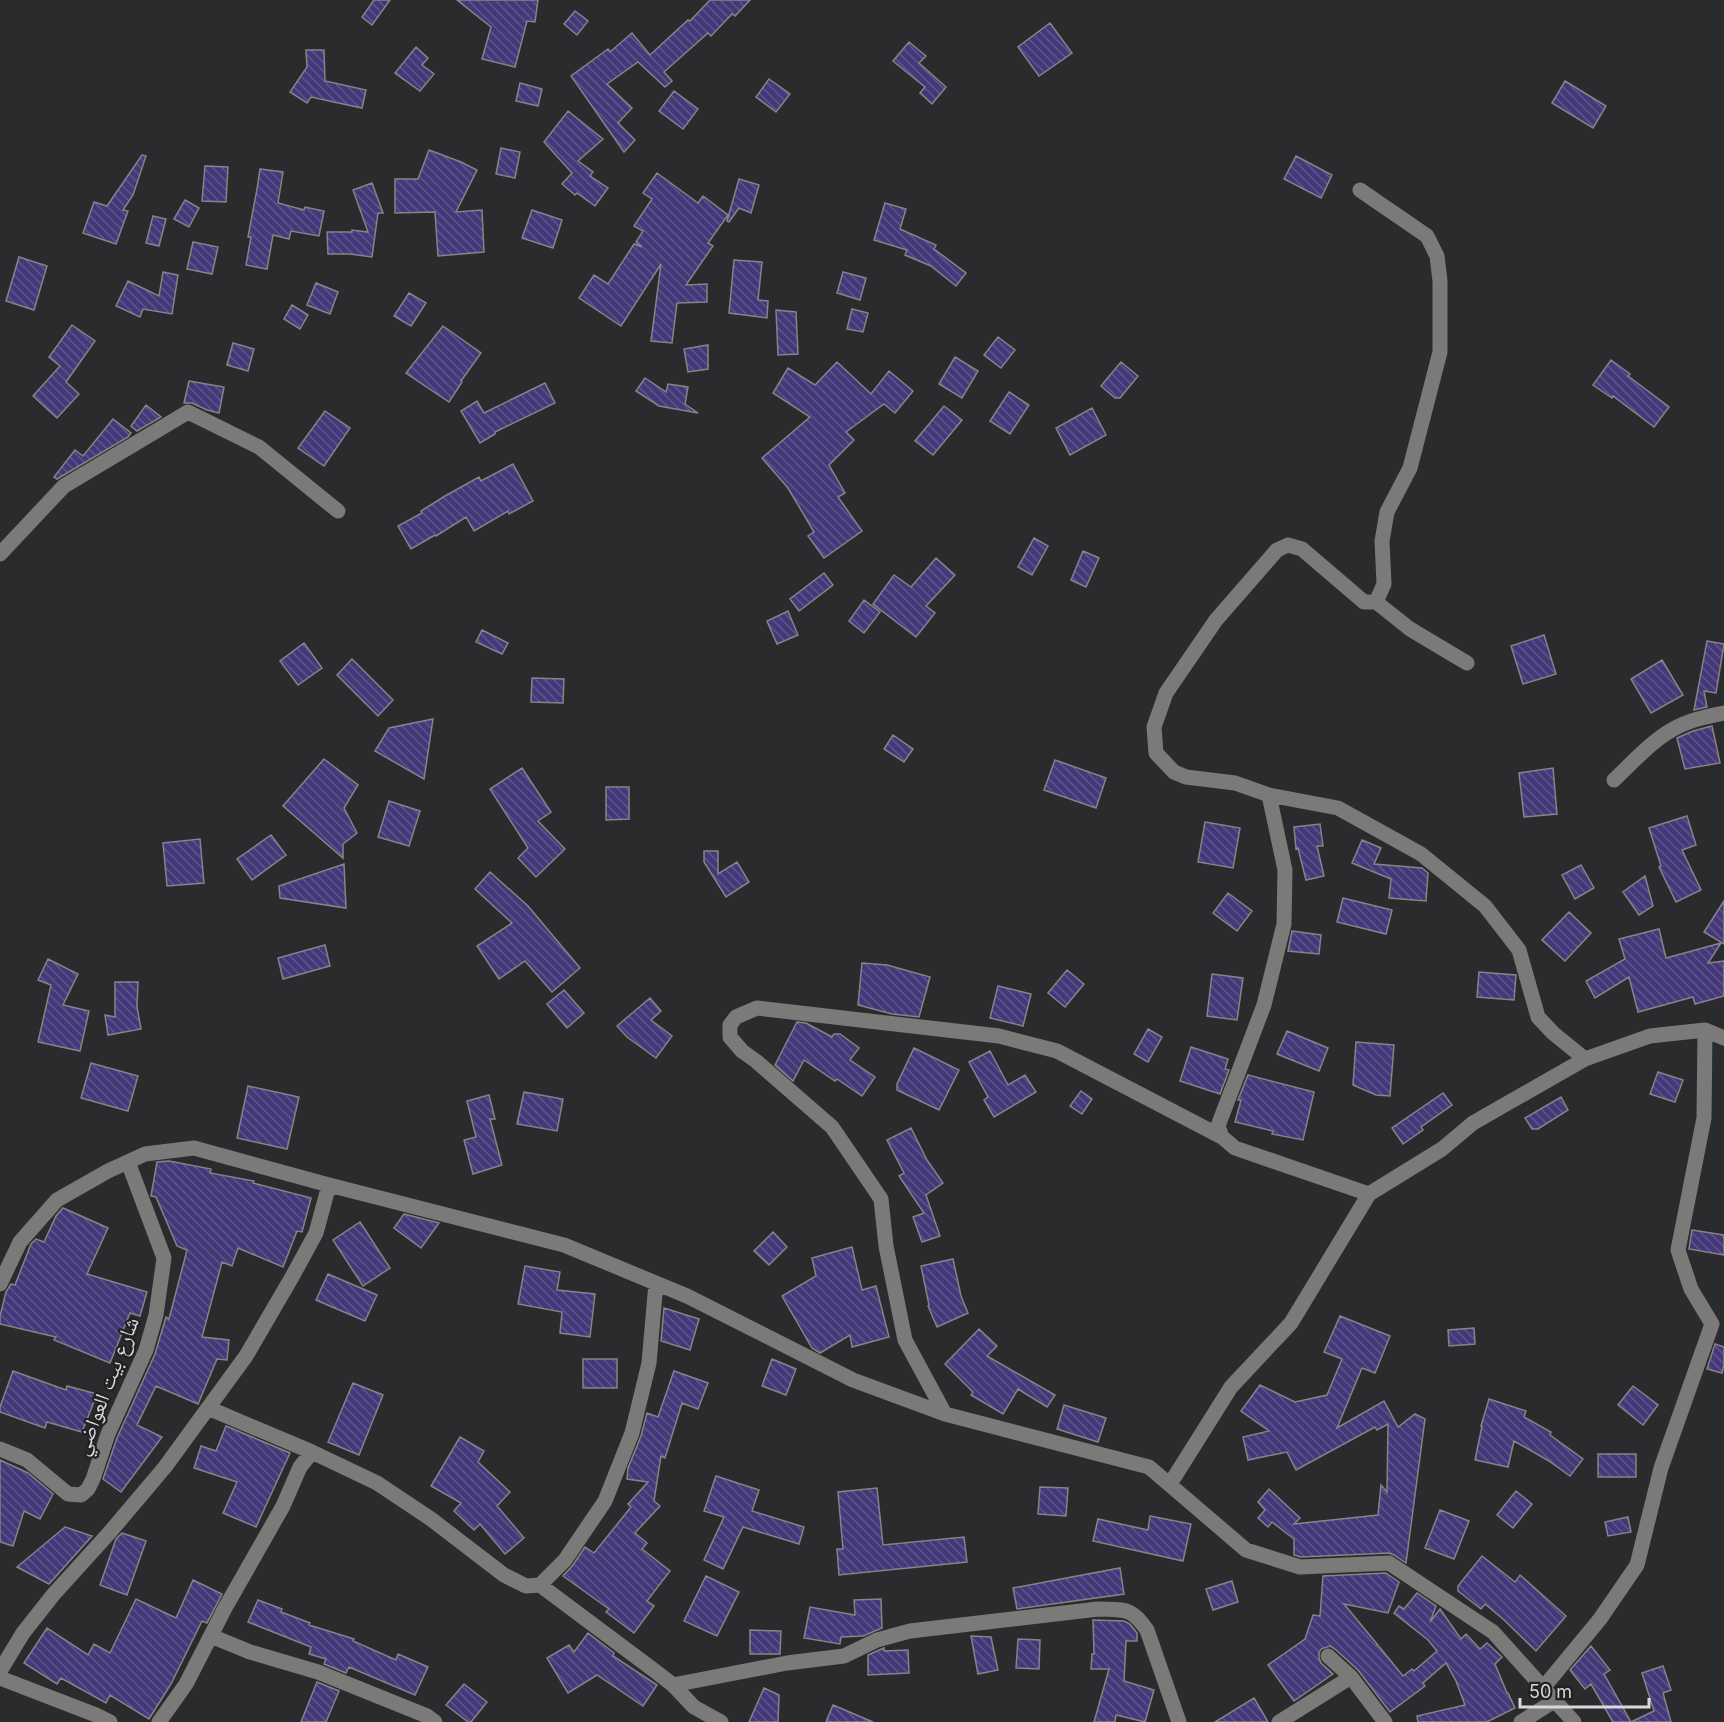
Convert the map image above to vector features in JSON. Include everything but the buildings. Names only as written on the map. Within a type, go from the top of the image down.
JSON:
[{"type":"street","points":[[1360,190],[1427,236],[1437,256],[1440,281],[1440,352],[1410,468],[1388,512],[1382,541],[1384,584],[1376,602]]},
{"type":"street","points":[[0,554],[64,486],[188,412],[259,447],[338,511]]},
{"type":"street","points":[[1467,663],[1410,629],[1376,602],[1364,602],[1302,549],[1288,545],[1277,550],[1216,620],[1166,693],[1154,727],[1156,753],[1174,772],[1186,777],[1235,783],[1269,795],[1338,808],[1421,854],[1485,906],[1519,950],[1538,1017],[1553,1033],[1585,1059]]},
{"type":"street","points":[[1614,780],[1655,742],[1677,727],[1696,719],[1724,712]]},
{"type":"street","points":[[1222,1137],[1218,1125],[1264,1005],[1284,924],[1285,870],[1269,795]]},
{"type":"street","points":[[945,1414],[905,1340],[886,1246],[881,1199],[832,1127],[742,1051],[730,1037],[730,1025],[736,1017],[757,1008],[999,1036],[1057,1051],[1222,1137],[1235,1148],[1369,1194]]},
{"type":"street","points":[[1542,1688],[1600,1619],[1637,1565],[1661,1468],[1712,1324],[1691,1290],[1678,1250],[1704,1118],[1705,1030]]},
{"type":"street","points":[[1170,1484],[1231,1387],[1292,1323],[1369,1194],[1442,1149],[1473,1123],[1585,1059],[1650,1036],[1705,1030],[1724,1038]]},
{"type":"street","points":[[0,1284],[20,1242],[57,1200],[108,1171],[146,1154],[194,1148],[564,1245],[687,1296],[853,1380],[945,1414],[1149,1467],[1246,1550],[1300,1567],[1389,1563],[1493,1632],[1574,1722]]},
{"type":"street","name":"شارع بيت العواضي","points":[[0,1449],[27,1460],[68,1494],[81,1495],[88,1489],[93,1479],[108,1434],[146,1350],[156,1315],[164,1258],[128,1162]]},
{"type":"street","points":[[0,1671],[23,1633],[53,1594],[158,1475],[246,1356],[316,1233],[329,1185]]},
{"type":"street","points":[[208,1408],[312,1452],[377,1483],[431,1519],[504,1575],[526,1586],[540,1585],[565,1560],[605,1501],[632,1433],[649,1363],[656,1283]]},
{"type":"street","points":[[159,1722],[186,1684],[283,1506],[300,1467],[312,1452]]},
{"type":"street","points":[[540,1585],[673,1685],[694,1707],[721,1722]]},
{"type":"street","points":[[673,1685],[787,1663],[844,1656],[877,1640],[910,1631],[1098,1608],[1128,1611],[1143,1624],[1179,1722]]},
{"type":"street","points":[[211,1636],[250,1652],[318,1672],[427,1716],[435,1722]]},
{"type":"street","points":[[1328,1656],[1351,1677],[1385,1722]]},
{"type":"street","points":[[1279,1722],[1351,1677]]},
{"type":"street","points":[[0,1678],[110,1722]]},
{"type":"street","points":[[1521,1722],[1554,1701]]}]
